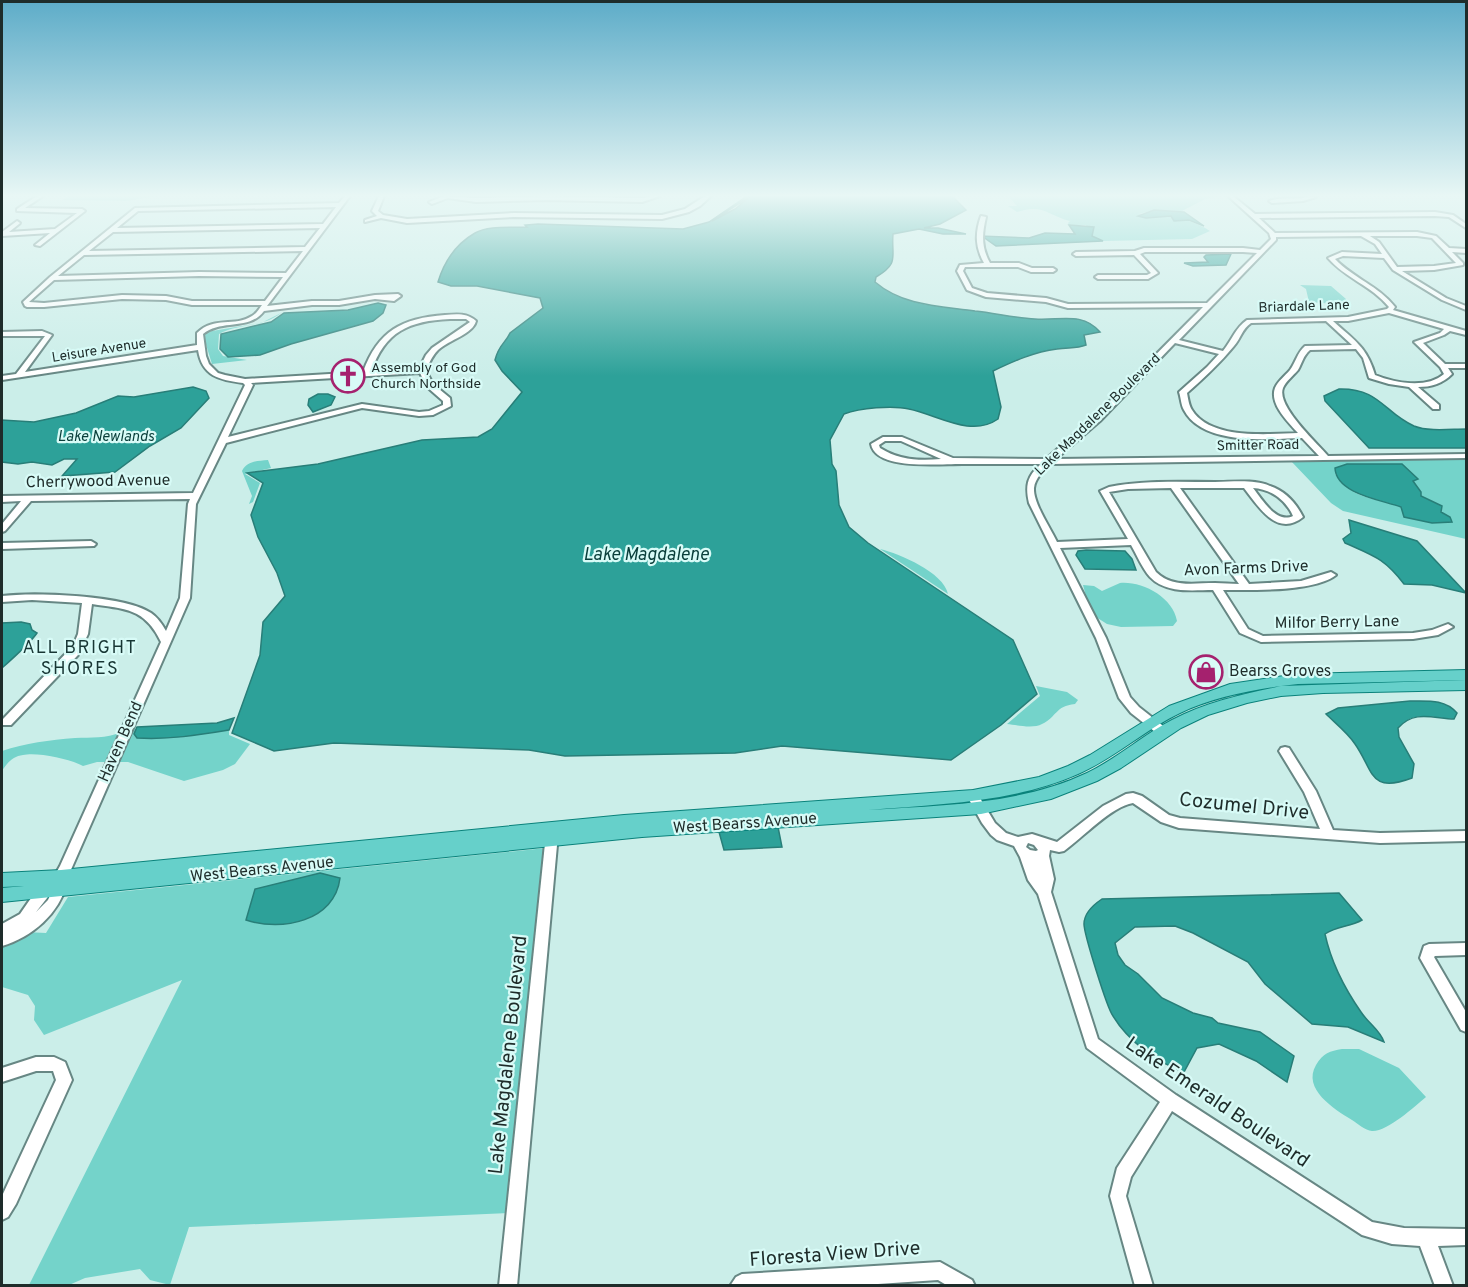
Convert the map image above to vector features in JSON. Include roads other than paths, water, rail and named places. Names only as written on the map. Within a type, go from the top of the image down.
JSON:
[{"type":"main road","name":"West Bearss Avenue","points":[[2,895],[54,887],[552,834],[642,831],[977,802],[1051,793],[1092,777],[1116,764],[1157,727],[1204,697],[1249,685],[1298,679],[1467,675]]},
{"type":"main road","name":"West Bearss Avenue","points":[[1157,727],[1216,706],[1281,691],[1467,685]]},
{"type":"main road","name":"West Bearss Avenue","points":[[2,880],[54,887]]},
{"type":"street","points":[[79,256],[27,300],[27,305],[44,306],[122,297],[265,306],[339,303],[386,297]]},
{"type":"street","points":[[303,256],[265,306],[250,320],[218,324],[203,329],[200,333],[200,347],[210,372],[215,376],[245,381],[422,371]]},
{"type":"street","points":[[983,256],[988,265]]},
{"type":"street","points":[[1098,277],[1148,277],[1155,273],[1139,256]]},
{"type":"street","name":"Lake Magdalene Boulevard","points":[[1157,727],[1135,711],[1125,698],[1101,638],[1030,493],[1034,476],[1097,419],[1257,256]]},
{"type":"street","name":"Briardale Lane","points":[[1306,435],[1233,435],[1211,429],[1196,420],[1184,403],[1183,392],[1210,369],[1234,342],[1242,326],[1249,321],[1328,320],[1368,317],[1389,311],[1392,307],[1388,301],[1358,281],[1331,258],[1336,256]]},
{"type":"street","points":[[1387,256],[1395,268],[1444,299],[1467,308]]},
{"type":"street","points":[[1395,268],[1441,268],[1461,264],[1454,256]]},
{"type":"street","points":[[1053,270],[1031,270],[1019,265],[969,265],[960,268],[969,289],[986,295],[1046,300],[1068,306],[1209,305]]},
{"type":"street","points":[[51,278],[199,274],[288,275]]},
{"type":"street","points":[[1389,311],[1467,333]]},
{"type":"street","points":[[222,441],[362,406],[406,414],[441,410],[447,406],[447,400],[430,385],[422,371],[428,354],[470,327],[474,322],[468,317],[436,318],[396,329],[375,348],[366,374]]},
{"type":"street","points":[[1328,320],[1367,358],[1369,373],[1372,376],[1387,382],[1410,384],[1430,384],[1443,381],[1448,374],[1443,366],[1418,342],[1442,334],[1449,328]]},
{"type":"street","points":[[2,334],[42,333],[49,335],[19,375]]},
{"type":"street","points":[[1174,340],[1224,353]]},
{"type":"street","name":"Leisure Avenue","points":[[2,378],[200,347]]},
{"type":"street","points":[[1326,458],[1282,408],[1278,395],[1280,386],[1296,367],[1302,351],[1308,348],[1358,347]]},
{"type":"street","points":[[1443,366],[1467,366]]},
{"type":"street","name":"Haven Bend","points":[[2,940],[37,922],[49,912],[54,887],[185,598],[190,510],[247,394],[249,385],[245,381]]},
{"type":"street","points":[[1410,384],[1436,407]]},
{"type":"street","name":"Smitter Road","points":[[952,461],[902,440],[883,439],[875,444],[876,449],[880,452],[903,461],[952,461],[1049,461],[1467,456]]},
{"type":"street","name":"Avon Farms Drive","points":[[1247,485],[1273,518],[1288,521],[1298,517],[1274,489],[1260,485],[1247,485],[1114,487],[1105,489],[1105,495],[1152,573],[1162,582],[1183,587],[1306,583],[1331,575]]},
{"type":"street","points":[[1174,486],[1245,585]]},
{"type":"street","name":"Cherrywood Avenue","points":[[2,499],[195,496]]},
{"type":"street","points":[[2,529],[29,498]]},
{"type":"street","points":[[1053,542],[1132,539]]},
{"type":"street","points":[[2,546],[91,544]]},
{"type":"street","name":"Milfor Berry Lane","points":[[1215,586],[1244,632],[1261,639],[1403,637],[1434,633],[1448,627]]},
{"type":"street","points":[[2,599],[34,596],[141,611],[157,623],[165,642]]},
{"type":"street","points":[[7,722],[82,642],[86,628],[84,615],[87,602]]},
{"type":"street","points":[[157,623],[177,616]]},
{"type":"street","points":[[1285,751],[1310,791],[1329,835]]},
{"type":"street","name":"Cozumel Drive","points":[[1042,849],[1059,848],[1119,801],[1131,797],[1141,801],[1164,818],[1179,823],[1380,838],[1467,836]]},
{"type":"street","points":[[977,802],[993,832],[1004,840],[1035,857],[1042,849]]},
{"type":"street","name":"Lake Magdalene Boulevard","points":[[508,1286],[552,834]]},
{"type":"street","name":"Lake Emerald Boulevard","points":[[1023,849],[1035,880],[1044,892],[1092,1043],[1170,1100],[1368,1229],[1388,1236],[1426,1239],[1467,1237]]},
{"type":"street","name":"Lake Emerald Boulevard","points":[[1042,849],[1047,879],[1044,892]]},
{"type":"street","name":"Haven Bend","points":[[2,931],[25,918],[54,887]]},
{"type":"street","points":[[1467,949],[1429,950],[1427,958],[1467,1025]]},
{"type":"street","points":[[2,1075],[46,1063],[60,1067],[64,1080],[2,1211]]},
{"type":"street","points":[[1144,1286],[1118,1196],[1123,1174],[1170,1100]]},
{"type":"street","points":[[1426,1239],[1444,1286]]},
{"type":"street","name":"Floresta View Drive","points":[[738,1286],[742,1283],[940,1271],[966,1286]]},
{"type":"water","name":"Lake Magdalene","points":[[451,256],[893,256],[888,268],[876,277],[875,282],[898,296],[935,306],[1028,318],[1070,318],[1093,325],[1100,332],[1084,335],[1086,345],[1040,352],[993,371],[1001,407],[998,419],[988,424],[966,426],[909,409],[876,408],[844,414],[830,440],[839,505],[849,527],[868,543],[1013,640],[1037,694],[1001,725],[951,760],[782,746],[735,753],[565,756],[529,750],[334,743],[274,751],[232,733],[260,655],[263,622],[285,596],[277,573],[258,537],[251,515],[263,483],[247,473],[318,464],[422,440],[478,437],[492,429],[522,392],[495,360],[510,333],[543,308],[540,298],[477,286],[451,286],[438,282]]},
{"type":"water","points":[[1230,256],[1226,265],[1193,266],[1184,263],[1208,262],[1204,257]]},
{"type":"water","points":[[378,303],[386,305],[383,313],[373,321],[260,355],[228,357],[220,349],[221,334],[271,322],[284,313],[348,310]]},
{"type":"water","name":"Lake Newlands","points":[[193,387],[206,391],[209,398],[181,428],[150,446],[115,472],[62,476],[77,459],[64,459],[52,465],[2,462],[2,420],[34,422],[76,413],[118,396],[134,397]]},
{"type":"water","points":[[1339,389],[1353,390],[1373,397],[1404,421],[1420,428],[1466,429],[1466,448],[1369,448],[1325,401],[1324,396]]},
{"type":"water","points":[[318,394],[335,397],[331,405],[313,412],[308,405],[309,399]]},
{"type":"water","points":[[1347,464],[1402,464],[1418,479],[1413,481],[1421,492],[1421,496],[1442,506],[1441,512],[1450,517],[1452,522],[1432,523],[1404,517],[1401,507],[1351,490],[1337,477],[1335,468]]},
{"type":"water","points":[[1349,520],[1417,541],[1466,593],[1432,585],[1404,584],[1390,568],[1378,559],[1345,543],[1343,539],[1351,533]]},
{"type":"water","points":[[1078,551],[1125,551],[1132,559],[1136,570],[1085,569],[1076,555]]},
{"type":"water","points":[[2,623],[30,624],[32,630],[37,633],[2,668]]},
{"type":"water","points":[[1410,701],[1442,703],[1457,713],[1454,719],[1424,716],[1404,722],[1398,728],[1399,737],[1414,764],[1412,778],[1388,783],[1380,781],[1374,777],[1352,740],[1326,714],[1338,708]]},
{"type":"water","points":[[234,718],[229,730],[218,732],[160,738],[137,738],[134,734],[137,727],[217,723]]},
{"type":"water","points":[[778,827],[782,847],[724,850],[719,832]]},
{"type":"water","points":[[320,873],[340,878],[336,893],[318,913],[305,920],[275,925],[246,920],[255,889]]},
{"type":"water","points":[[1339,893],[1362,920],[1325,934],[1328,944],[1339,975],[1349,994],[1384,1042],[1348,1027],[1312,1024],[1265,984],[1248,962],[1175,926],[1135,927],[1115,943],[1118,955],[1125,965],[1138,974],[1162,998],[1193,1013],[1212,1018],[1218,1023],[1260,1032],[1294,1056],[1287,1082],[1256,1061],[1219,1044],[1197,1048],[1184,1072],[1144,1050],[1113,1016],[1096,971],[1084,924],[1090,910],[1102,899]]},
{"type":"place","name":"Assembly of God Church Northside","points":[[348,376]]},
{"type":"place","name":"Bearss Groves","points":[[1206,672]]},
{"type":"district","name":"ALL BRIGHT SHORES","points":[[80,658]]}]
